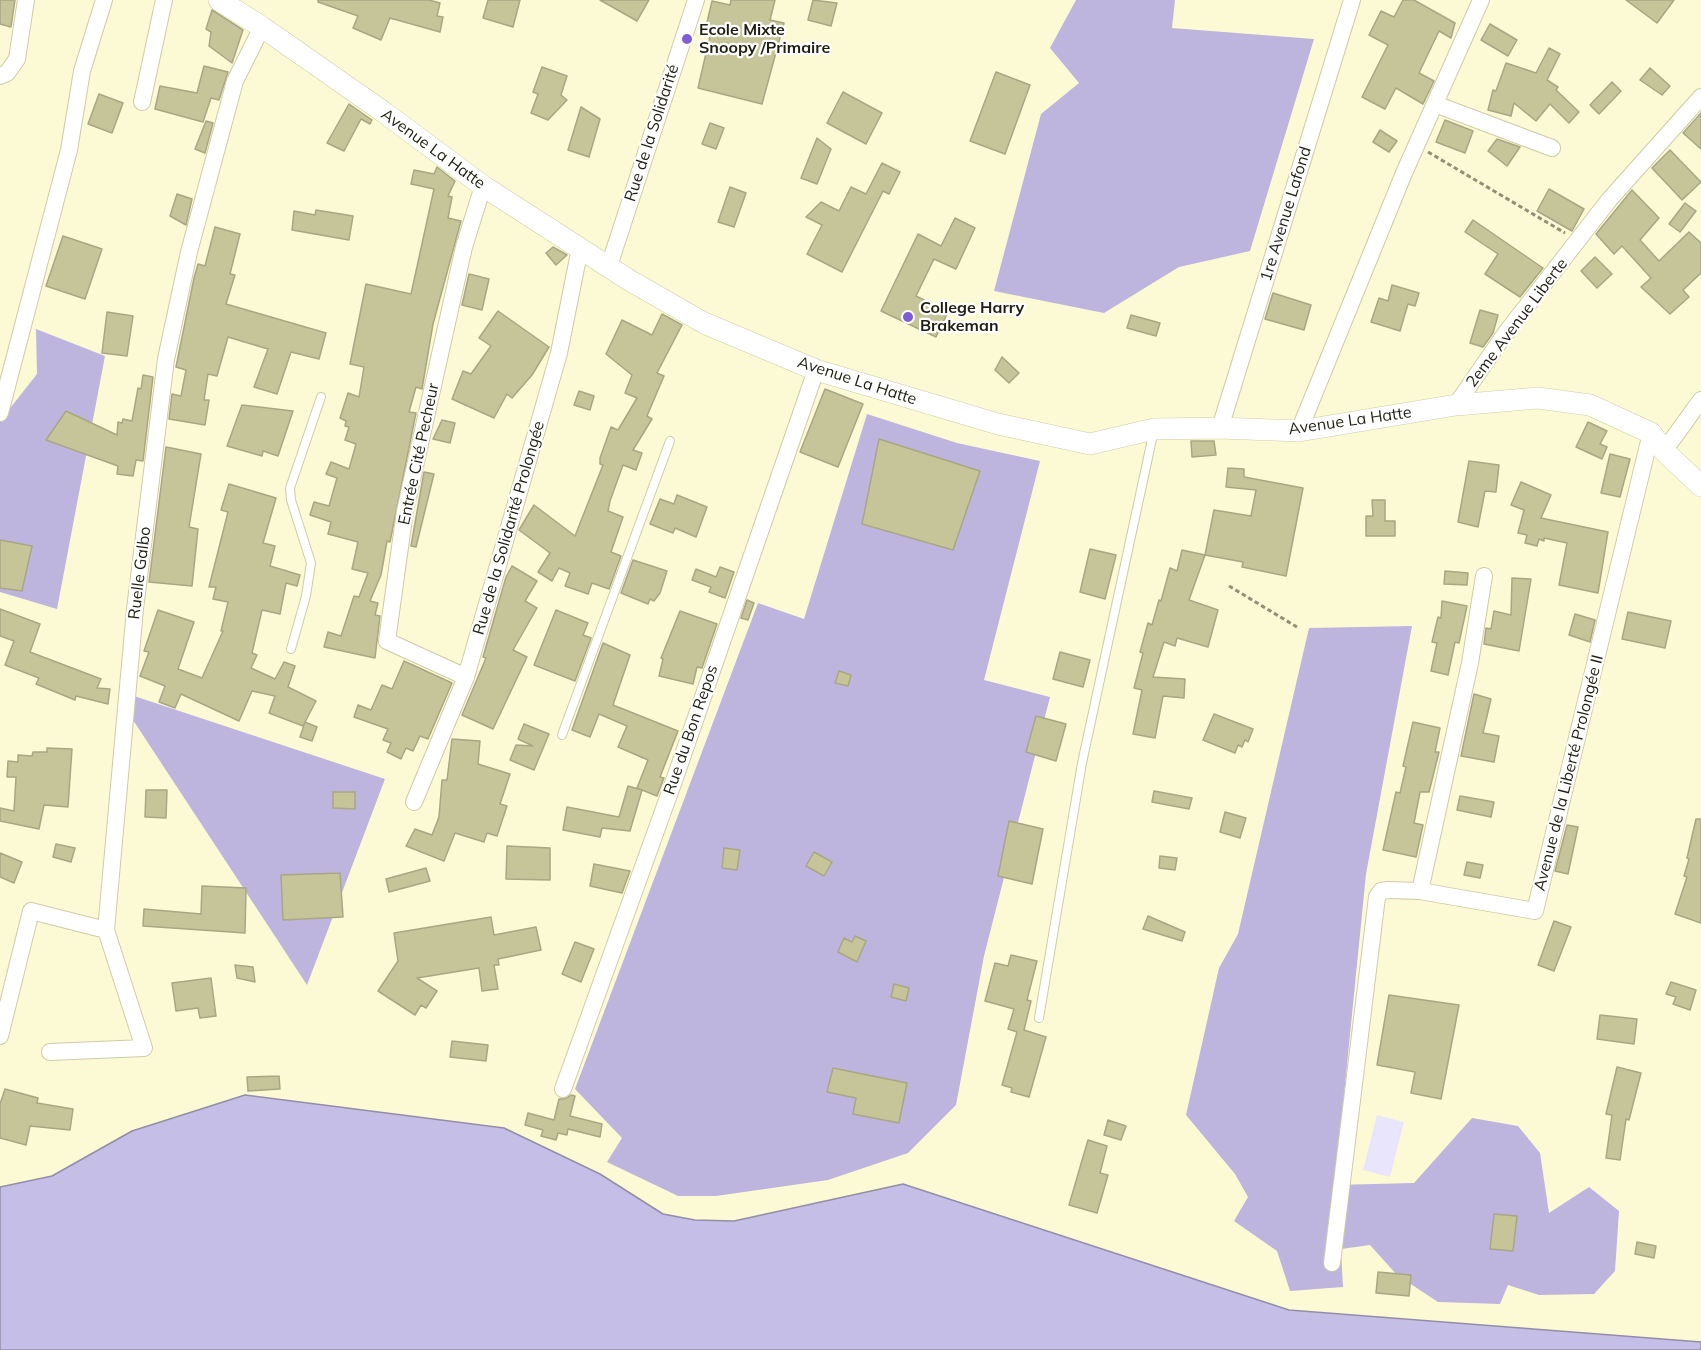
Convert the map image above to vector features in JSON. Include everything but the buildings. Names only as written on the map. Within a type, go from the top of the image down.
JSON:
[{"type":"street","points":[[0,76],[12,68],[17,58],[26,0]]},
{"type":"street","points":[[0,413],[69,150],[82,71],[104,0]]},
{"type":"street","points":[[142,102],[165,0]]},
{"type":"street","name":"Avenue La Hatte","points":[[219,0],[262,27],[483,186],[609,266],[704,323],[816,370],[998,424],[1090,444],[1154,429],[1220,428],[1299,431],[1456,405],[1538,398],[1590,405],[1652,432]]},
{"type":"street","name":"Rue de la Solidarité","points":[[609,266],[696,0]]},
{"type":"street","name":"1re Avenue Lafond","points":[[1220,428],[1352,0]]},
{"type":"street","points":[[1299,431],[1417,145],[1481,0]]},
{"type":"street","name":"Ruelle Galbo","points":[[106,930],[135,609],[166,359],[189,252],[235,81],[262,27]]},
{"type":"street","name":"2eme Avenue Liberte","points":[[1456,405],[1505,334],[1579,242],[1609,200],[1701,97]]},
{"type":"street","points":[[1435,104],[1552,148]]},
{"type":"street","name":"Entrée Cité Pecheur","points":[[466,677],[387,641],[405,511],[464,247],[483,186]]},
{"type":"street","name":"Rue de la Solidarité Prolongée","points":[[414,802],[466,677],[559,353],[580,248]]},
{"type":"street","name":"Rue du Bon Repos","points":[[563,1089],[675,778],[816,370]]},
{"type":"street","points":[[1664,451],[1701,400]]},
{"type":"street","points":[[1652,432],[1664,451],[1701,486]]},
{"type":"street","name":"Avenue de la Liberté Prolongée II","points":[[1332,1263],[1377,897],[1381,891],[1388,890],[1420,891],[1535,911],[1652,432]]},
{"type":"street","points":[[1420,891],[1470,663],[1484,576]]},
{"type":"street","points":[[0,1036],[31,911],[106,930],[144,1048],[50,1052]]},
{"type":"lane","points":[[291,649],[306,596],[311,563],[291,500],[290,488],[297,460],[321,397]]},
{"type":"lane","points":[[1039,1018],[1082,763],[1154,429]]},
{"type":"lane","points":[[562,735],[670,441]]},
{"type":"path","points":[[1417,145],[1579,242]]},
{"type":"path","points":[[1229,586],[1297,627]]},
{"type":"shaded area","points":[[1076,0],[1175,0],[1172,28],[1314,39],[1250,251],[1179,267],[1104,313],[994,291],[1041,114],[1079,83],[1050,48]]},
{"type":"shaded area","points":[[36,329],[105,356],[57,609],[0,592],[0,421],[37,374]]},
{"type":"shaded area","points":[[867,414],[957,443],[1040,461],[984,680],[1050,697],[984,956],[956,1105],[908,1153],[828,1180],[716,1196],[678,1196],[607,1162],[622,1138],[575,1089],[758,603],[804,619]]},
{"type":"shaded area","points":[[1412,626],[1366,874],[1335,1185],[1414,1183],[1472,1118],[1518,1126],[1540,1153],[1549,1213],[1589,1187],[1619,1211],[1615,1271],[1594,1294],[1539,1295],[1508,1285],[1500,1304],[1438,1302],[1397,1275],[1370,1245],[1341,1249],[1343,1287],[1290,1291],[1277,1251],[1234,1221],[1248,1197],[1235,1174],[1186,1115],[1219,968],[1238,934],[1309,628]]},
{"type":"shaded area","points":[[131,695],[385,779],[307,985],[131,717]]},
{"type":"shaded area","points":[[245,1095],[504,1128],[600,1174],[663,1214],[695,1220],[734,1221],[903,1184],[1289,1310],[1701,1342],[1701,1350],[0,1350],[0,1187],[52,1176],[132,1131]]},
{"type":"shaded area","points":[[1377,1115],[1404,1122],[1390,1177],[1363,1170]]},
{"type":"place","name":"Ecole Mixte Snoopy /Primaire","points":[[687,39]]},
{"type":"place","name":"College Harry Brakeman","points":[[908,317]]}]
